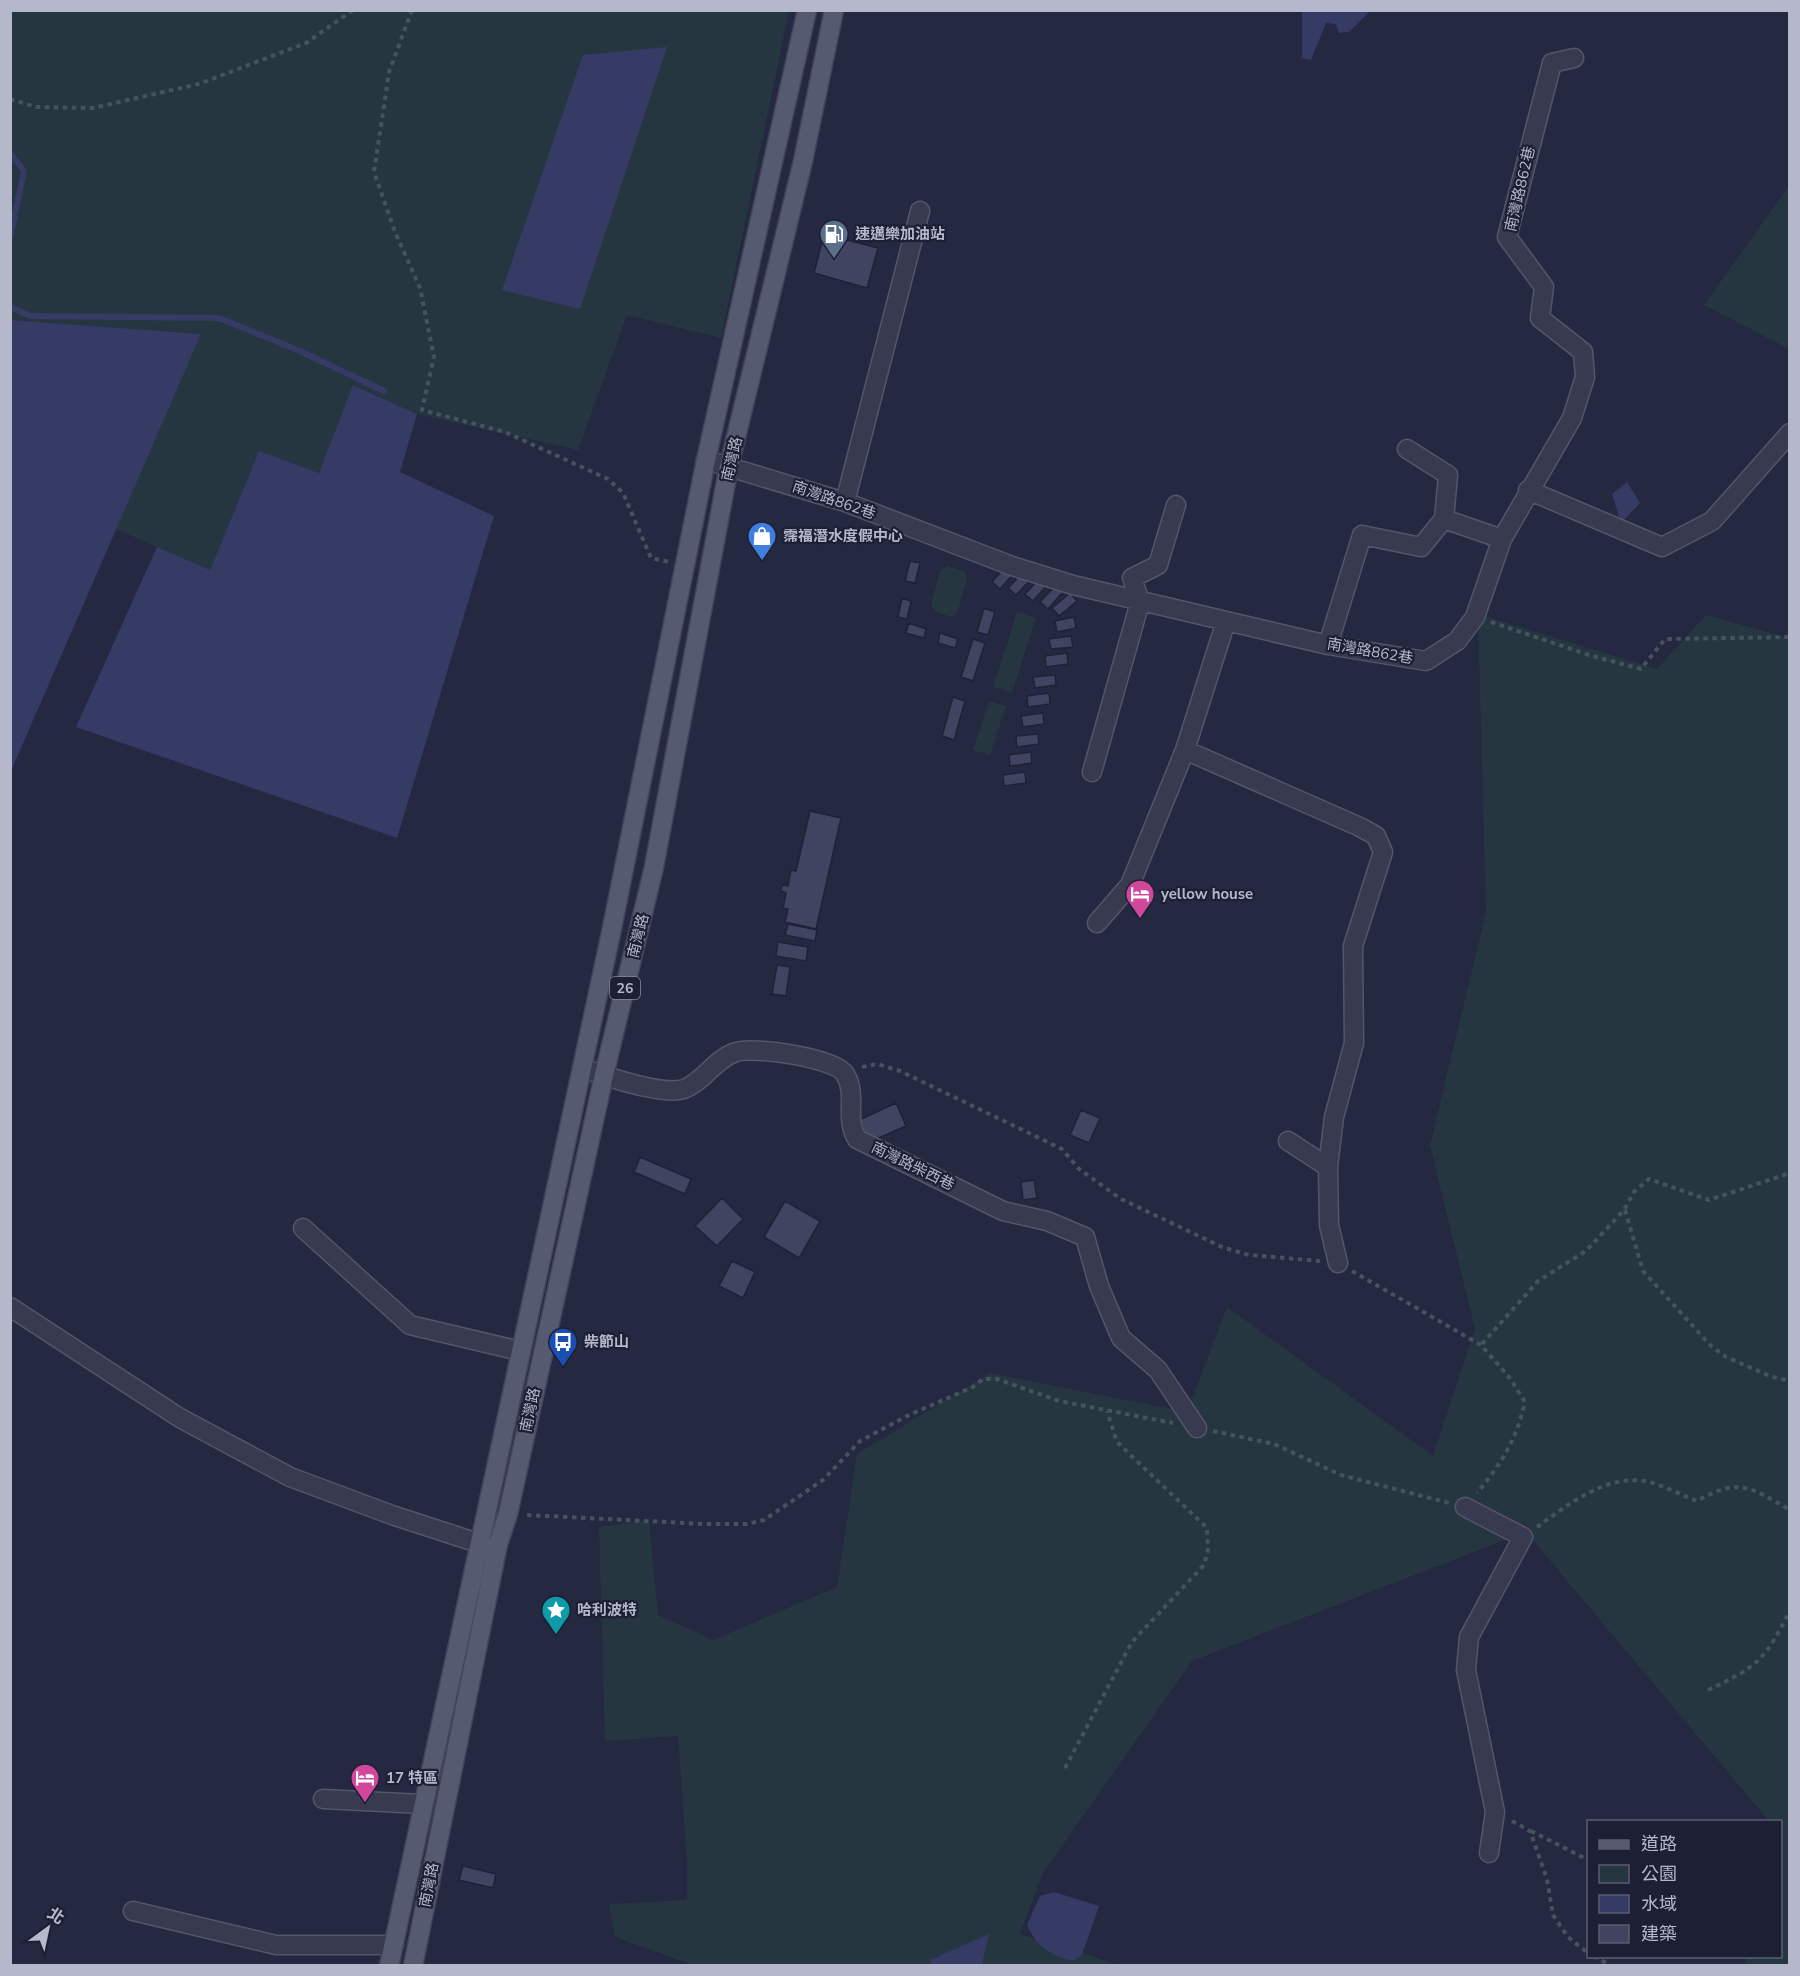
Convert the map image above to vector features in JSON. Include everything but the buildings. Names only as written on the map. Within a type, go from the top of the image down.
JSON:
[{"type":"main road","name":"南灣路","points":[[389,1965],[582,1068],[706,460],[807,10]]},
{"type":"main road","name":"南灣路","points":[[413,1965],[498,1544],[507,1514],[604,1076],[654,867],[729,466],[803,161],[834,10]]},
{"type":"street","name":"南灣路862巷","points":[[706,460],[845,502],[1012,566],[1073,585],[1328,645],[1426,661],[1457,641],[1475,617],[1502,539],[1528,489],[1572,418],[1585,377],[1583,352],[1540,318],[1544,287],[1507,237],[1552,63],[1574,58]]},
{"type":"street","points":[[845,502],[920,212]]},
{"type":"street","points":[[1528,489],[1662,547],[1712,521],[1790,433]]},
{"type":"street","points":[[1328,645],[1362,535],[1421,547],[1444,519],[1448,475],[1407,449]]},
{"type":"street","points":[[1092,772],[1140,602],[1132,578],[1158,565],[1176,505]]},
{"type":"street","points":[[1444,519],[1502,539]]},
{"type":"street","points":[[1097,923],[1130,885],[1185,750],[1226,621]]},
{"type":"street","points":[[1185,750],[1360,827],[1376,836],[1383,852],[1353,946],[1354,1042],[1334,1117],[1328,1167],[1329,1225],[1338,1263]]},
{"type":"street","points":[[582,1068],[604,1076],[666,1090],[685,1088],[734,1052],[755,1049],[826,1062],[844,1071]]},
{"type":"street","name":"南灣路柴西巷","points":[[844,1071],[852,1089],[850,1128],[857,1139],[1003,1211],[1047,1221],[1085,1237],[1099,1286],[1121,1338],[1158,1370],[1197,1428]]},
{"type":"street","points":[[1288,1140],[1328,1167]]},
{"type":"street","points":[[303,1228],[410,1325],[520,1351]]},
{"type":"street","points":[[10,1307],[180,1418],[290,1477],[392,1515],[478,1543],[498,1544]]},
{"type":"street","points":[[1466,1507],[1523,1537],[1469,1637],[1466,1670],[1496,1812],[1489,1853]]},
{"type":"street","points":[[323,1799],[422,1804]]},
{"type":"street","points":[[133,1911],[276,1945],[394,1945]]},
{"type":"path","points":[[10,99],[36,107],[93,108],[199,84],[306,43],[353,10]]},
{"type":"path","points":[[412,10],[388,72],[374,171],[395,232],[420,288],[434,357],[422,410],[505,432],[608,479],[623,493],[651,558],[684,565]]},
{"type":"path","points":[[1475,617],[1589,655],[1641,669],[1665,639],[1790,637]]},
{"type":"path","points":[[507,1514],[705,1524],[747,1524],[764,1520],[823,1480],[860,1441],[909,1415],[973,1387],[983,1379],[997,1379],[1059,1401],[1274,1444],[1341,1475],[1466,1507],[1499,1466],[1519,1430],[1525,1402],[1509,1377],[1481,1345],[1338,1263],[1249,1255],[1222,1247],[1121,1199],[1079,1169],[1062,1149],[900,1071],[877,1064],[844,1071]]},
{"type":"path","points":[[1481,1345],[1538,1281],[1586,1251],[1624,1210],[1634,1192],[1649,1179],[1709,1200],[1790,1173]]},
{"type":"path","points":[[1624,1210],[1643,1271],[1710,1345],[1726,1357],[1770,1376],[1790,1381]]},
{"type":"path","points":[[1065,1768],[1132,1642],[1204,1565],[1208,1550],[1207,1528],[1117,1442],[1107,1411]]},
{"type":"path","points":[[1523,1537],[1577,1498],[1612,1483],[1649,1482],[1696,1501],[1717,1489],[1741,1485],[1790,1510]]},
{"type":"path","points":[[1708,1690],[1750,1670],[1772,1646],[1790,1610]]},
{"type":"path","points":[[1496,1812],[1587,1860]]},
{"type":"path","points":[[1530,1831],[1547,1879],[1553,1915],[1568,1936],[1587,1952]]},
{"type":"green space","points":[[10,11],[789,11],[721,338],[627,315],[578,450],[417,414],[354,385],[319,473],[259,451],[210,570],[116,529],[200,334],[11,320]]},
{"type":"green space","points":[[1789,186],[1789,349],[1704,305]]},
{"type":"green space","points":[[947,566],[966,572],[967,579],[957,613],[951,617],[934,611],[931,604],[940,571]]},
{"type":"green space","points":[[1017,612],[1036,618],[1012,693],[993,687]]},
{"type":"green space","points":[[1478,614],[1657,669],[1706,615],[1789,638],[1789,1965],[1745,1965],[1747,1958],[1782,1958],[1782,1820],[1768,1820],[1526,1532],[1192,1661],[1043,1873],[1020,1934],[1120,1965],[982,1965],[989,1935],[931,1960],[931,1965],[693,1965],[615,1937],[609,1904],[687,1900],[687,1862],[678,1736],[605,1741],[599,1527],[649,1520],[658,1615],[713,1640],[837,1587],[857,1454],[990,1373],[1187,1412],[1227,1307],[1433,1456],[1475,1329],[1430,1145],[1486,912]]},
{"type":"green space","points":[[989,701],[1006,706],[990,755],[973,750]]},
{"type":"water","points":[[1302,10],[1370,11],[1349,32],[1339,33],[1336,24],[1326,23],[1311,60],[1302,58]]},
{"type":"water","points":[[667,47],[580,309],[502,290],[583,55]]},
{"type":"water","points":[[10,320],[201,334],[11,771]]},
{"type":"water","points":[[353,385],[417,414],[400,472],[494,516],[397,838],[76,727],[157,547],[210,570],[259,451],[319,473]]},
{"type":"water","points":[[1627,482],[1640,503],[1621,523],[1612,494]]},
{"type":"water","points":[[1054,1892],[1099,1906],[1082,1955],[1072,1961],[1045,1949],[1035,1939],[1027,1925],[1040,1896]]},
{"type":"water","points":[[989,1934],[982,1965],[931,1965],[930,1960]]},
{"type":"waterway","points":[[10,153],[24,171],[10,238]]},
{"type":"waterway","points":[[10,307],[31,316],[219,318],[300,351],[384,391]]},
{"type":"place","name":"速邁樂加油站","points":[[834,260]]},
{"type":"place","name":"霈福潛水度假中心","points":[[762,562]]},
{"type":"place","name":"yellow house","points":[[1140,920]]},
{"type":"place","name":"柴節山","points":[[563,1368]]},
{"type":"place","name":"哈利波特","points":[[556,1636]]},
{"type":"place","name":"17 特區","points":[[365,1804]]}]
